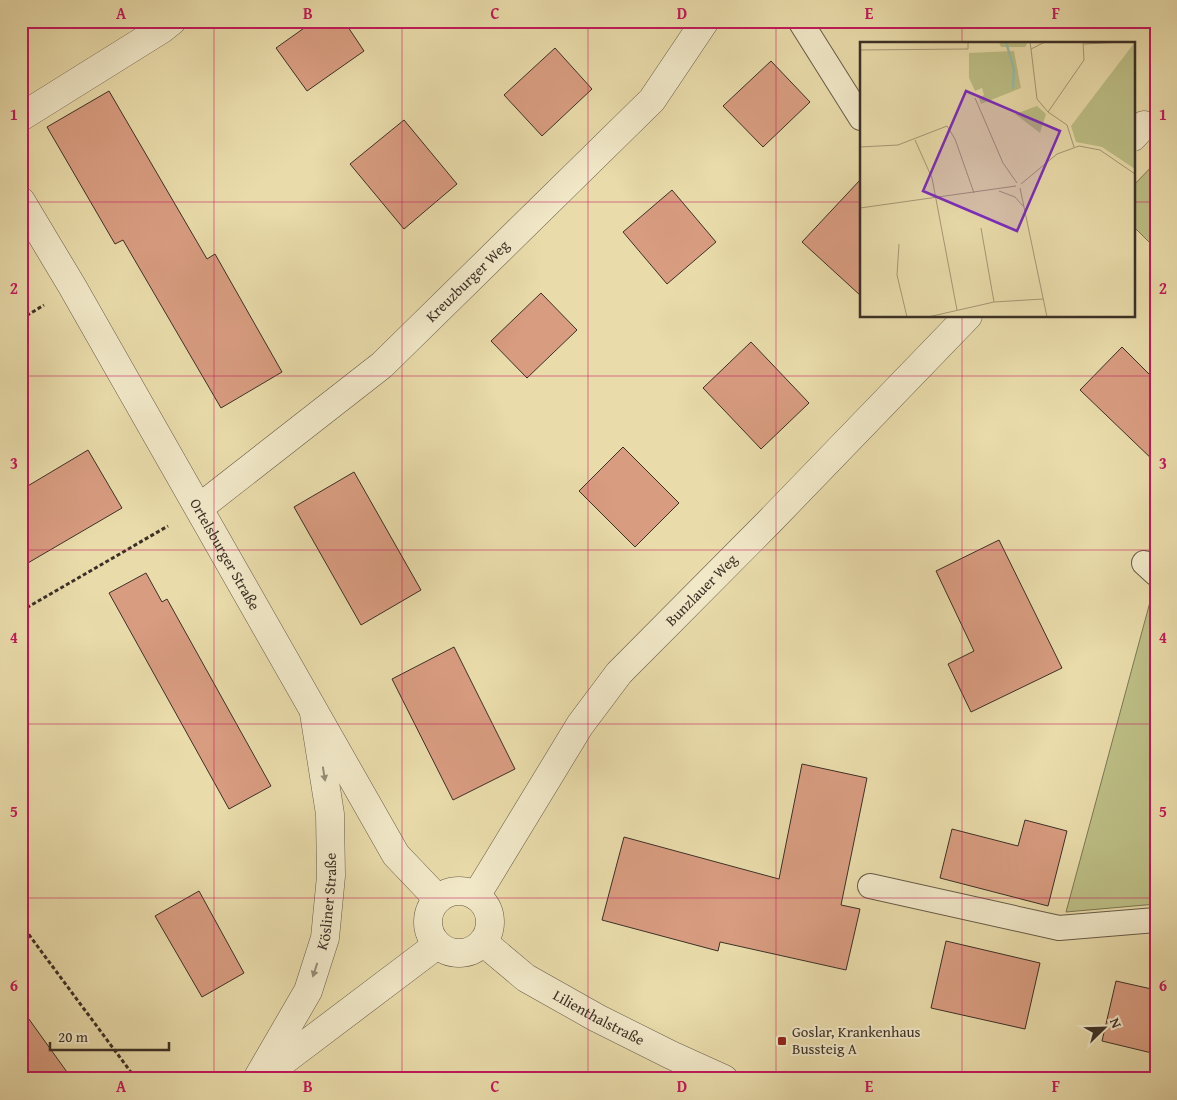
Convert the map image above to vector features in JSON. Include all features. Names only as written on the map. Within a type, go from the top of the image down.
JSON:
[{"type":"street","points":[[21,117],[172,21]]},
{"type":"street","name":"Kreuzburger Weg","points":[[199,508],[382,365],[652,100],[704,21]]},
{"type":"street","name":"Ortelsburger Straße","points":[[21,200],[72,286],[396,855],[438,899]]},
{"type":"street","name":"Bunzlauer Weg","points":[[476,896],[580,725],[619,673],[769,522],[966,318]]},
{"type":"street","name":"Kösliner Straße","points":[[259,1079],[308,991],[325,938],[331,876],[330,814],[314,709]]},
{"type":"street","points":[[457,891],[467,892],[476,896],[483,902],[488,911],[490,921],[483,942],[468,952],[457,953],[437,945],[431,936],[428,926],[432,905],[448,893],[457,891]]},
{"type":"street","name":"Lilienthalstraße","points":[[483,942],[526,978],[597,1018],[670,1055],[724,1079]]},
{"type":"street","name":"Kösliner Straße","points":[[259,1079],[437,945]]},
{"type":"lane","points":[[800,21],[860,116]]},
{"type":"lane","points":[[870,886],[1059,928],[1156,920]]},
{"type":"path","points":[[21,611],[199,508]]},
{"type":"path","points":[[21,924],[136,1079]]},
{"type":"green space","points":[[1156,162],[1156,249],[1134,227],[1134,185]]},
{"type":"green space","points":[[1153,591],[1156,594],[1156,904],[1066,912]]},
{"type":"building","points":[[314,21],[344,21],[364,51],[307,91],[276,48]]},
{"type":"building","points":[[555,48],[592,89],[542,136],[504,95]]},
{"type":"building","points":[[771,61],[810,102],[763,147],[723,106]]},
{"type":"building","points":[[109,91],[207,259],[215,254],[282,372],[221,408],[123,240],[115,244],[47,127]]},
{"type":"building","points":[[404,120],[457,184],[404,229],[350,164]]},
{"type":"building","points":[[860,180],[860,295],[802,242]]},
{"type":"building","points":[[672,190],[716,242],[667,284],[623,232]]},
{"type":"building","points":[[541,293],[577,330],[527,378],[491,341]]},
{"type":"building","points":[[751,342],[809,403],[761,449],[703,388]]},
{"type":"building","points":[[1122,347],[1156,381],[1156,463],[1080,390]]},
{"type":"building","points":[[623,447],[679,503],[635,547],[579,491]]},
{"type":"building","points":[[88,450],[122,508],[21,567],[21,490]]},
{"type":"building","points":[[354,472],[421,590],[361,625],[294,507]]},
{"type":"building","points":[[999,540],[1062,668],[971,712],[948,664],[974,651],[936,571]]},
{"type":"building","points":[[146,573],[162,602],[167,599],[271,786],[229,809],[109,593]]},
{"type":"building","points":[[454,647],[515,769],[453,800],[392,679]]},
{"type":"building","points":[[802,764],[867,778],[841,905],[860,909],[846,970],[720,942],[718,951],[602,920],[624,837],[779,879]]},
{"type":"building","points":[[1025,820],[1067,831],[1048,906],[940,878],[952,829],[1018,846]]},
{"type":"building","points":[[199,891],[244,973],[202,997],[155,916]]},
{"type":"building","points":[[946,941],[1040,963],[1025,1029],[931,1008]]},
{"type":"building","points":[[1116,981],[1156,990],[1156,1054],[1102,1041]]},
{"type":"building","points":[[21,1008],[54,1054],[72,1079],[21,1079]]},
{"type":"place","name":"Goslar, Krankenhaus Bussteig A","points":[[782,1041]]}]
